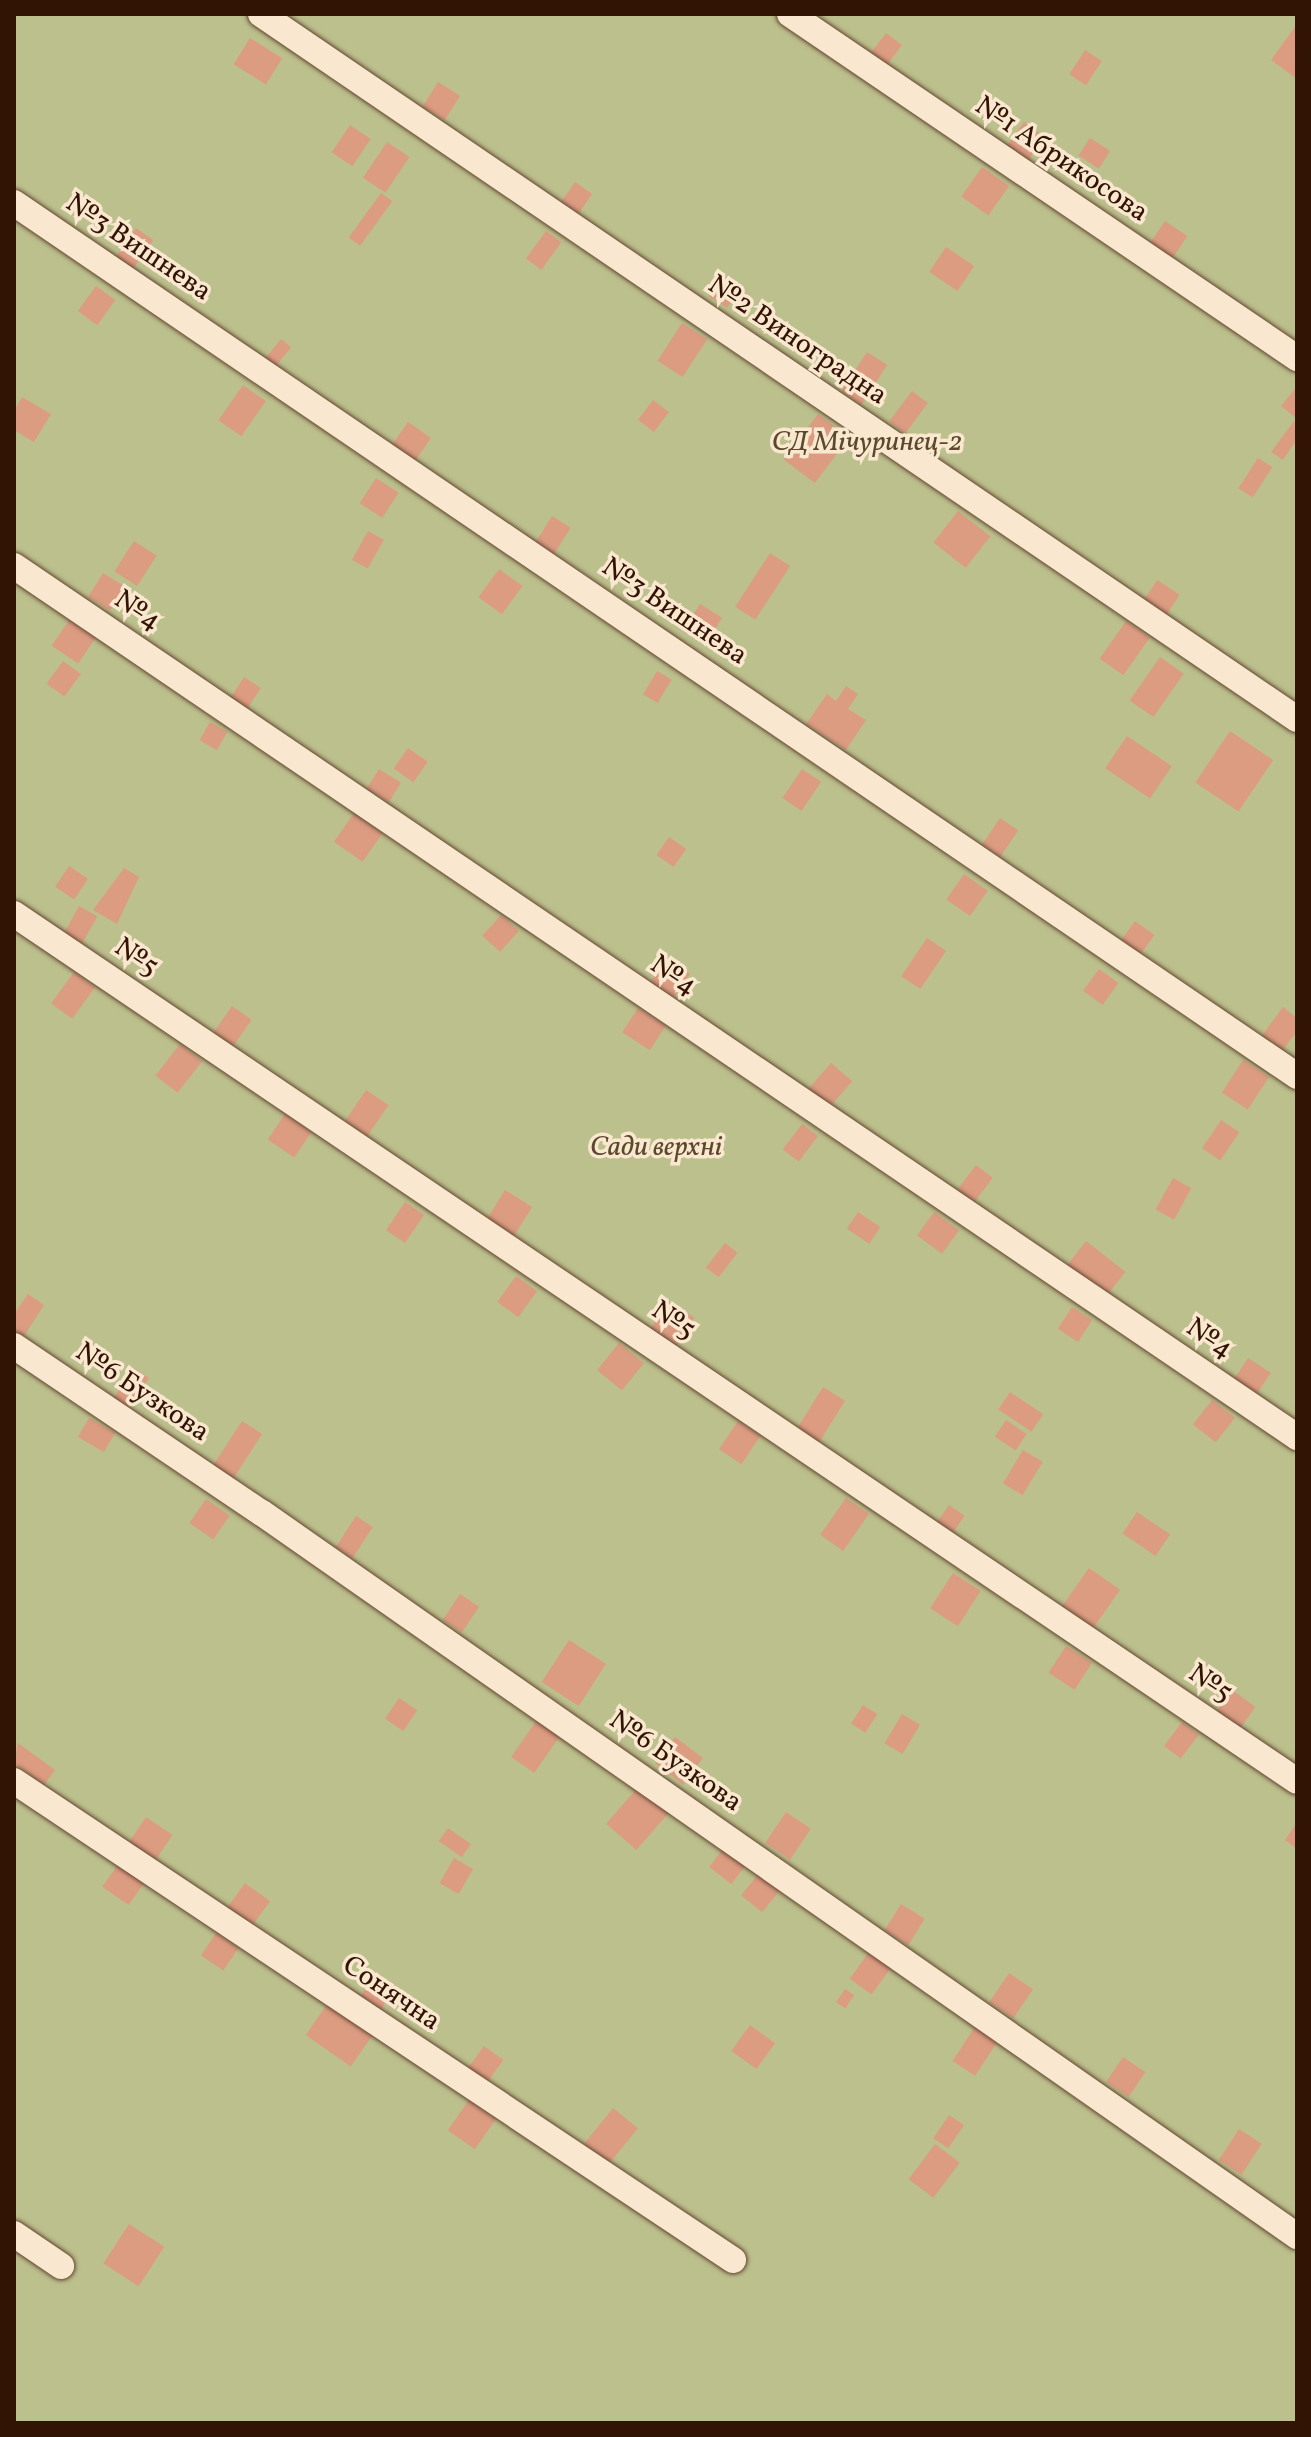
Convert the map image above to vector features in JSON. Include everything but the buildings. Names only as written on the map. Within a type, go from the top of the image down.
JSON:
[{"type":"lane","name":"№2 Виноградна","points":[[261,14],[1297,719]]},
{"type":"lane","name":"№1 Абрикосова","points":[[790,14],[1297,358]]},
{"type":"lane","name":"№3 Вишнева","points":[[14,203],[1297,1076]]},
{"type":"lane","name":"№4","points":[[14,566],[1297,1437]]},
{"type":"lane","name":"№5","points":[[14,914],[1297,1781]]},
{"type":"lane","name":"№6 Бузкова","points":[[14,1346],[262,1513],[1297,2236]]},
{"type":"lane","name":"Сонячна","points":[[14,1781],[733,2260]]},
{"type":"lane","points":[[14,2234],[61,2266]]},
{"type":"green space","name":"Сади верхні","points":[[14,14],[1297,14],[1297,2423],[14,2423]]},
{"type":"park label","name":"СД Мічуринец-2","points":[[867,443]]}]
